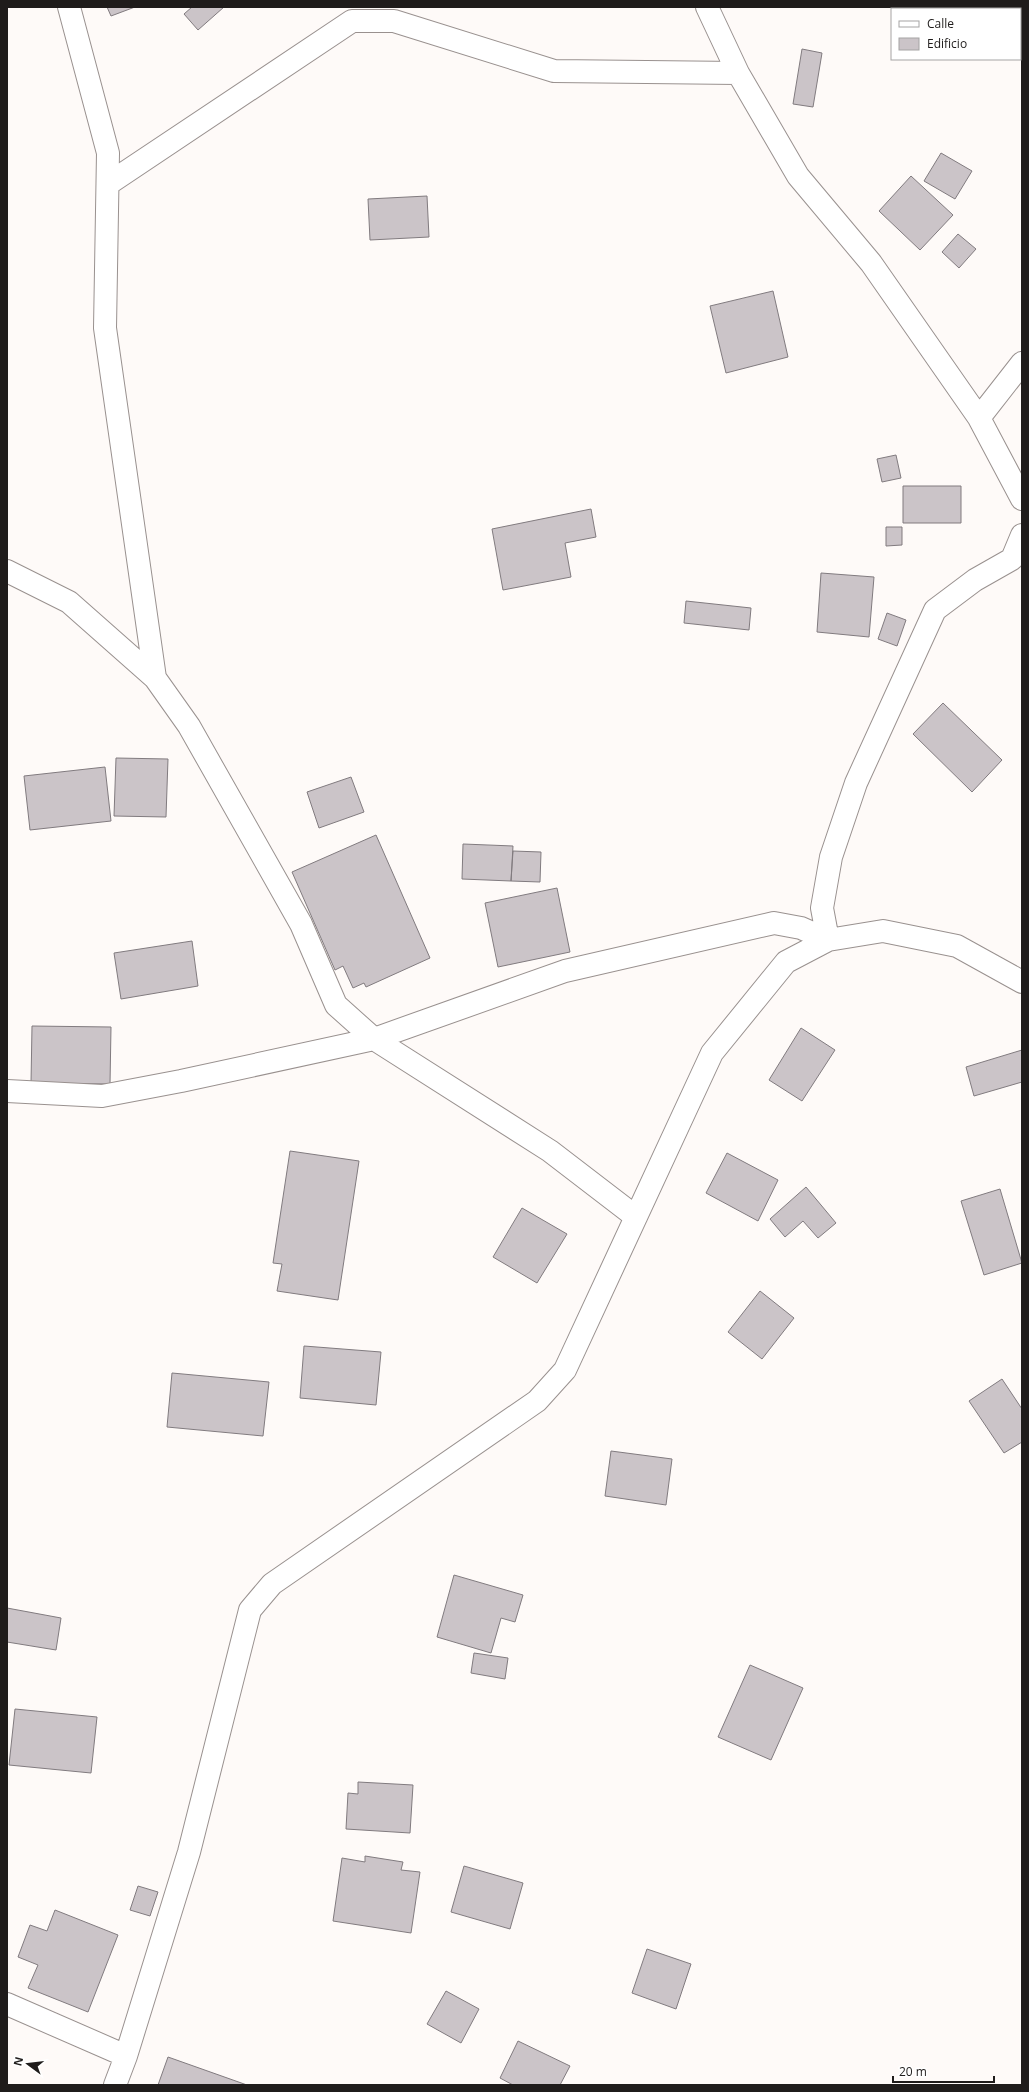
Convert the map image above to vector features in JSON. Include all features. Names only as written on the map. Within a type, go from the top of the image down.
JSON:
[{"type":"street","points":[[69,7],[108,153],[105,328],[155,678]]},
{"type":"street","points":[[707,7],[738,73],[798,176],[871,263],[979,418],[1022,499]]},
{"type":"street","points":[[108,184],[352,21],[394,21],[554,71],[738,73]]},
{"type":"street","points":[[979,418],[1022,363]]},
{"type":"street","points":[[828,940],[822,908],[831,857],[856,783],[935,610],[975,580],[1012,559],[1022,535]]},
{"type":"street","points":[[7,571],[69,602],[155,678],[189,726],[301,924],[336,1005],[374,1039],[550,1151],[636,1218]]},
{"type":"street","points":[[7,1091],[102,1096],[181,1081],[374,1039],[565,971],[774,923],[801,928],[828,940]]},
{"type":"street","points":[[115,2085],[126,2056],[189,1852],[250,1610],[272,1584],[537,1401],[565,1370],[712,1053],[786,962],[828,940],[883,931],[957,946],[1022,982]]},
{"type":"street","points":[[7,2004],[126,2056]]},
{"type":"building","points":[[107,7],[135,7],[111,16]]},
{"type":"building","points":[[192,7],[224,7],[198,30],[184,14]]},
{"type":"building","points":[[802,49],[822,53],[813,107],[793,104]]},
{"type":"building","points":[[941,153],[972,171],[955,199],[924,181]]},
{"type":"building","points":[[911,176],[953,215],[920,250],[879,211]]},
{"type":"building","points":[[427,196],[429,237],[370,240],[368,199]]},
{"type":"building","points":[[958,234],[976,249],[959,268],[942,252]]},
{"type":"building","points":[[773,291],[788,357],[726,373],[710,306]]},
{"type":"building","points":[[896,455],[901,478],[882,482],[877,459]]},
{"type":"building","points":[[903,486],[961,486],[961,523],[903,523]]},
{"type":"building","points":[[591,509],[596,537],[565,543],[571,577],[503,590],[492,529]]},
{"type":"building","points":[[886,527],[902,527],[902,545],[886,546]]},
{"type":"building","points":[[821,573],[874,577],[869,637],[817,632]]},
{"type":"building","points":[[686,601],[751,608],[749,630],[684,623]]},
{"type":"building","points":[[887,613],[906,620],[897,646],[878,639]]},
{"type":"building","points":[[943,703],[1002,760],[972,792],[913,734]]},
{"type":"building","points":[[116,758],[168,759],[166,817],[114,816]]},
{"type":"building","points":[[105,767],[111,821],[30,830],[24,776]]},
{"type":"building","points":[[351,777],[364,812],[319,828],[307,792]]},
{"type":"building","points":[[376,835],[430,958],[366,987],[364,983],[353,988],[343,966],[335,970],[292,872]]},
{"type":"building","points":[[463,844],[513,846],[511,881],[462,879]]},
{"type":"building","points":[[513,851],[541,852],[540,882],[511,881]]},
{"type":"building","points":[[557,888],[570,952],[498,967],[485,903]]},
{"type":"building","points":[[192,941],[198,986],[121,999],[114,953]]},
{"type":"building","points":[[32,1026],[111,1027],[110,1084],[31,1083]]},
{"type":"building","points":[[801,1028],[835,1050],[802,1101],[769,1080]]},
{"type":"building","points":[[1022,1050],[1022,1082],[974,1096],[966,1067]]},
{"type":"building","points":[[290,1151],[359,1161],[338,1300],[277,1291],[282,1264],[273,1263]]},
{"type":"building","points":[[727,1153],[778,1180],[758,1221],[706,1193]]},
{"type":"building","points":[[806,1187],[836,1223],[818,1238],[803,1221],[785,1237],[770,1219]]},
{"type":"building","points":[[1000,1189],[1022,1263],[984,1275],[961,1201]]},
{"type":"building","points":[[522,1208],[567,1234],[537,1283],[493,1257]]},
{"type":"building","points":[[760,1291],[794,1318],[762,1359],[728,1332]]},
{"type":"building","points":[[304,1346],[381,1352],[376,1405],[300,1398]]},
{"type":"building","points":[[172,1373],[269,1382],[263,1436],[167,1427]]},
{"type":"building","points":[[1002,1379],[1022,1409],[1022,1442],[1004,1453],[969,1401]]},
{"type":"building","points":[[611,1451],[672,1459],[666,1505],[605,1496]]},
{"type":"building","points":[[454,1575],[523,1595],[515,1622],[501,1618],[491,1653],[437,1637]]},
{"type":"building","points":[[7,1608],[61,1618],[56,1650],[7,1642]]},
{"type":"building","points":[[474,1653],[508,1658],[505,1679],[471,1673]]},
{"type":"building","points":[[750,1665],[803,1688],[771,1760],[718,1737]]},
{"type":"building","points":[[15,1709],[97,1717],[91,1773],[9,1765]]},
{"type":"building","points":[[358,1782],[413,1785],[410,1833],[346,1829],[348,1793],[358,1794]]},
{"type":"building","points":[[365,1856],[403,1862],[401,1870],[420,1872],[411,1933],[333,1921],[342,1858],[365,1862]]},
{"type":"building","points":[[464,1866],[523,1883],[510,1929],[451,1912]]},
{"type":"building","points":[[138,1886],[158,1892],[150,1916],[130,1910]]},
{"type":"building","points":[[55,1910],[118,1935],[88,2012],[28,1988],[38,1965],[18,1957],[30,1925],[47,1931]]},
{"type":"building","points":[[647,1949],[691,1964],[676,2009],[632,1993]]},
{"type":"building","points":[[446,1991],[479,2009],[461,2043],[427,2024]]},
{"type":"building","points":[[518,2041],[570,2066],[560,2085],[513,2085],[500,2078]]},
{"type":"building","points":[[168,2057],[247,2085],[158,2085]]}]
